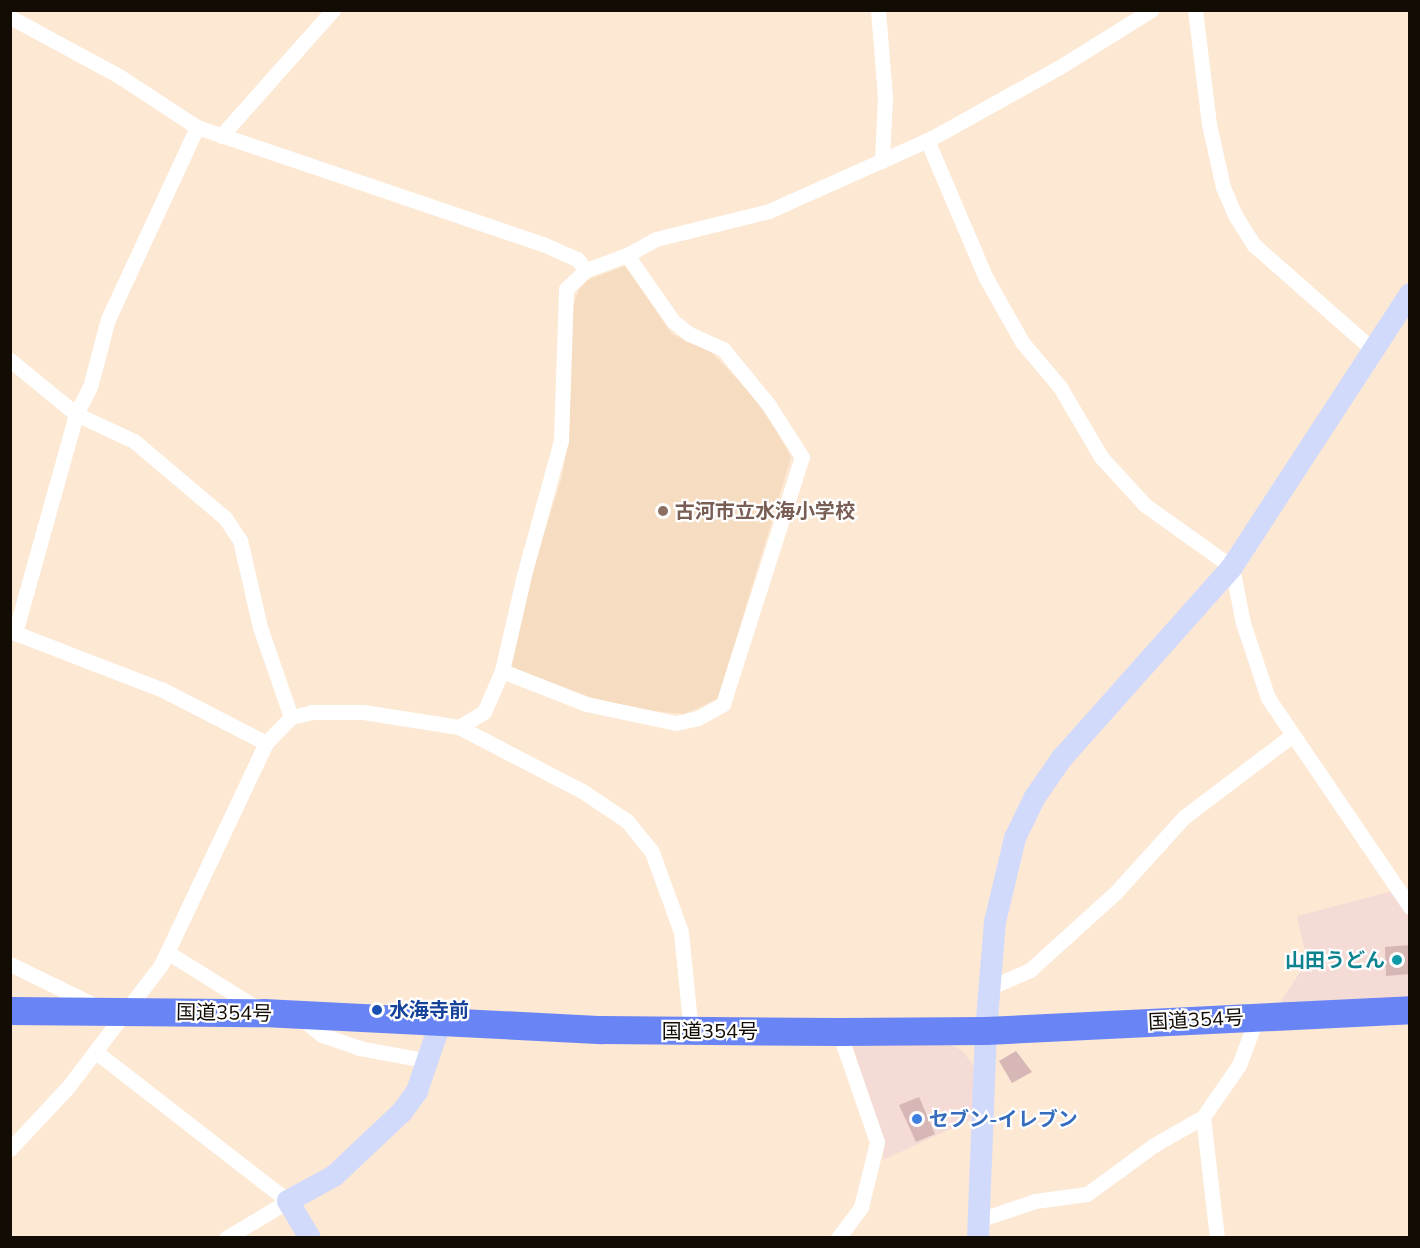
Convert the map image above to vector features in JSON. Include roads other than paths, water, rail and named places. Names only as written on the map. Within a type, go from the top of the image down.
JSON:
[{"type":"highway","name":"国道354号","points":[[10,1011],[264,1013],[691,1032],[839,1032],[986,1031],[1410,1010]]},
{"type":"street","points":[[221,136],[333,10]]},
{"type":"street","points":[[878,10],[885,97],[882,161]]},
{"type":"street","points":[[459,728],[484,712],[502,671],[524,575],[561,441],[566,289],[586,270],[627,255],[656,239],[768,211],[927,140],[1058,68],[1150,10]]},
{"type":"street","points":[[1195,10],[1209,124],[1223,187],[1235,215],[1268,259],[1373,350]]},
{"type":"street","points":[[10,17],[119,76],[197,127],[543,244],[577,258],[586,270]]},
{"type":"street","points":[[197,127],[108,319],[90,387],[76,414],[13,632],[163,690],[266,743]]},
{"type":"street","points":[[927,140],[986,278],[1022,342],[1060,387],[1101,458],[1145,505],[1232,567],[1255,661],[1268,698],[1291,736],[1382,861],[1410,907]]},
{"type":"street","points":[[502,671],[586,704],[676,723],[698,718],[723,704],[802,457],[768,404],[723,349],[689,334],[674,321],[627,255]]},
{"type":"street","points":[[1257,1017],[1239,1065],[1203,1117],[1154,1145],[1087,1194],[1035,1201],[979,1229],[986,1031],[995,922],[1016,838],[1035,797],[1101,711],[1232,567],[1410,294]]},
{"type":"street","points":[[10,360],[76,414],[135,441],[225,518],[240,540],[260,627],[291,717]]},
{"type":"street","points":[[10,1149],[96,1052],[118,1011],[167,952],[266,743],[291,717],[312,712],[363,711],[459,728],[591,797],[627,821],[652,852],[681,932],[691,1032]]},
{"type":"street","points":[[989,988],[1030,970],[1116,892],[1184,817],[1291,736]]},
{"type":"street","points":[[167,952],[264,1013]]},
{"type":"street","points":[[10,963],[118,1011]]},
{"type":"street","points":[[298,1015],[322,1035],[359,1048],[429,1061]]},
{"type":"street","points":[[226,1238],[334,1176],[386,1130],[417,1091],[441,1022]]},
{"type":"street","points":[[838,1238],[861,1207],[877,1142],[839,1032]]},
{"type":"street","points":[[96,1052],[288,1201],[310,1238]]},
{"type":"street","points":[[1203,1117],[1217,1238]]},
{"type":"place","name":"古河市立水海小学校","points":[[663,511]]},
{"type":"place","name":"山田うどん","points":[[1397,960]]},
{"type":"place","name":"水海寺前","points":[[377,1010]]},
{"type":"place","name":"セブン-イレブン","points":[[917,1119]]}]
